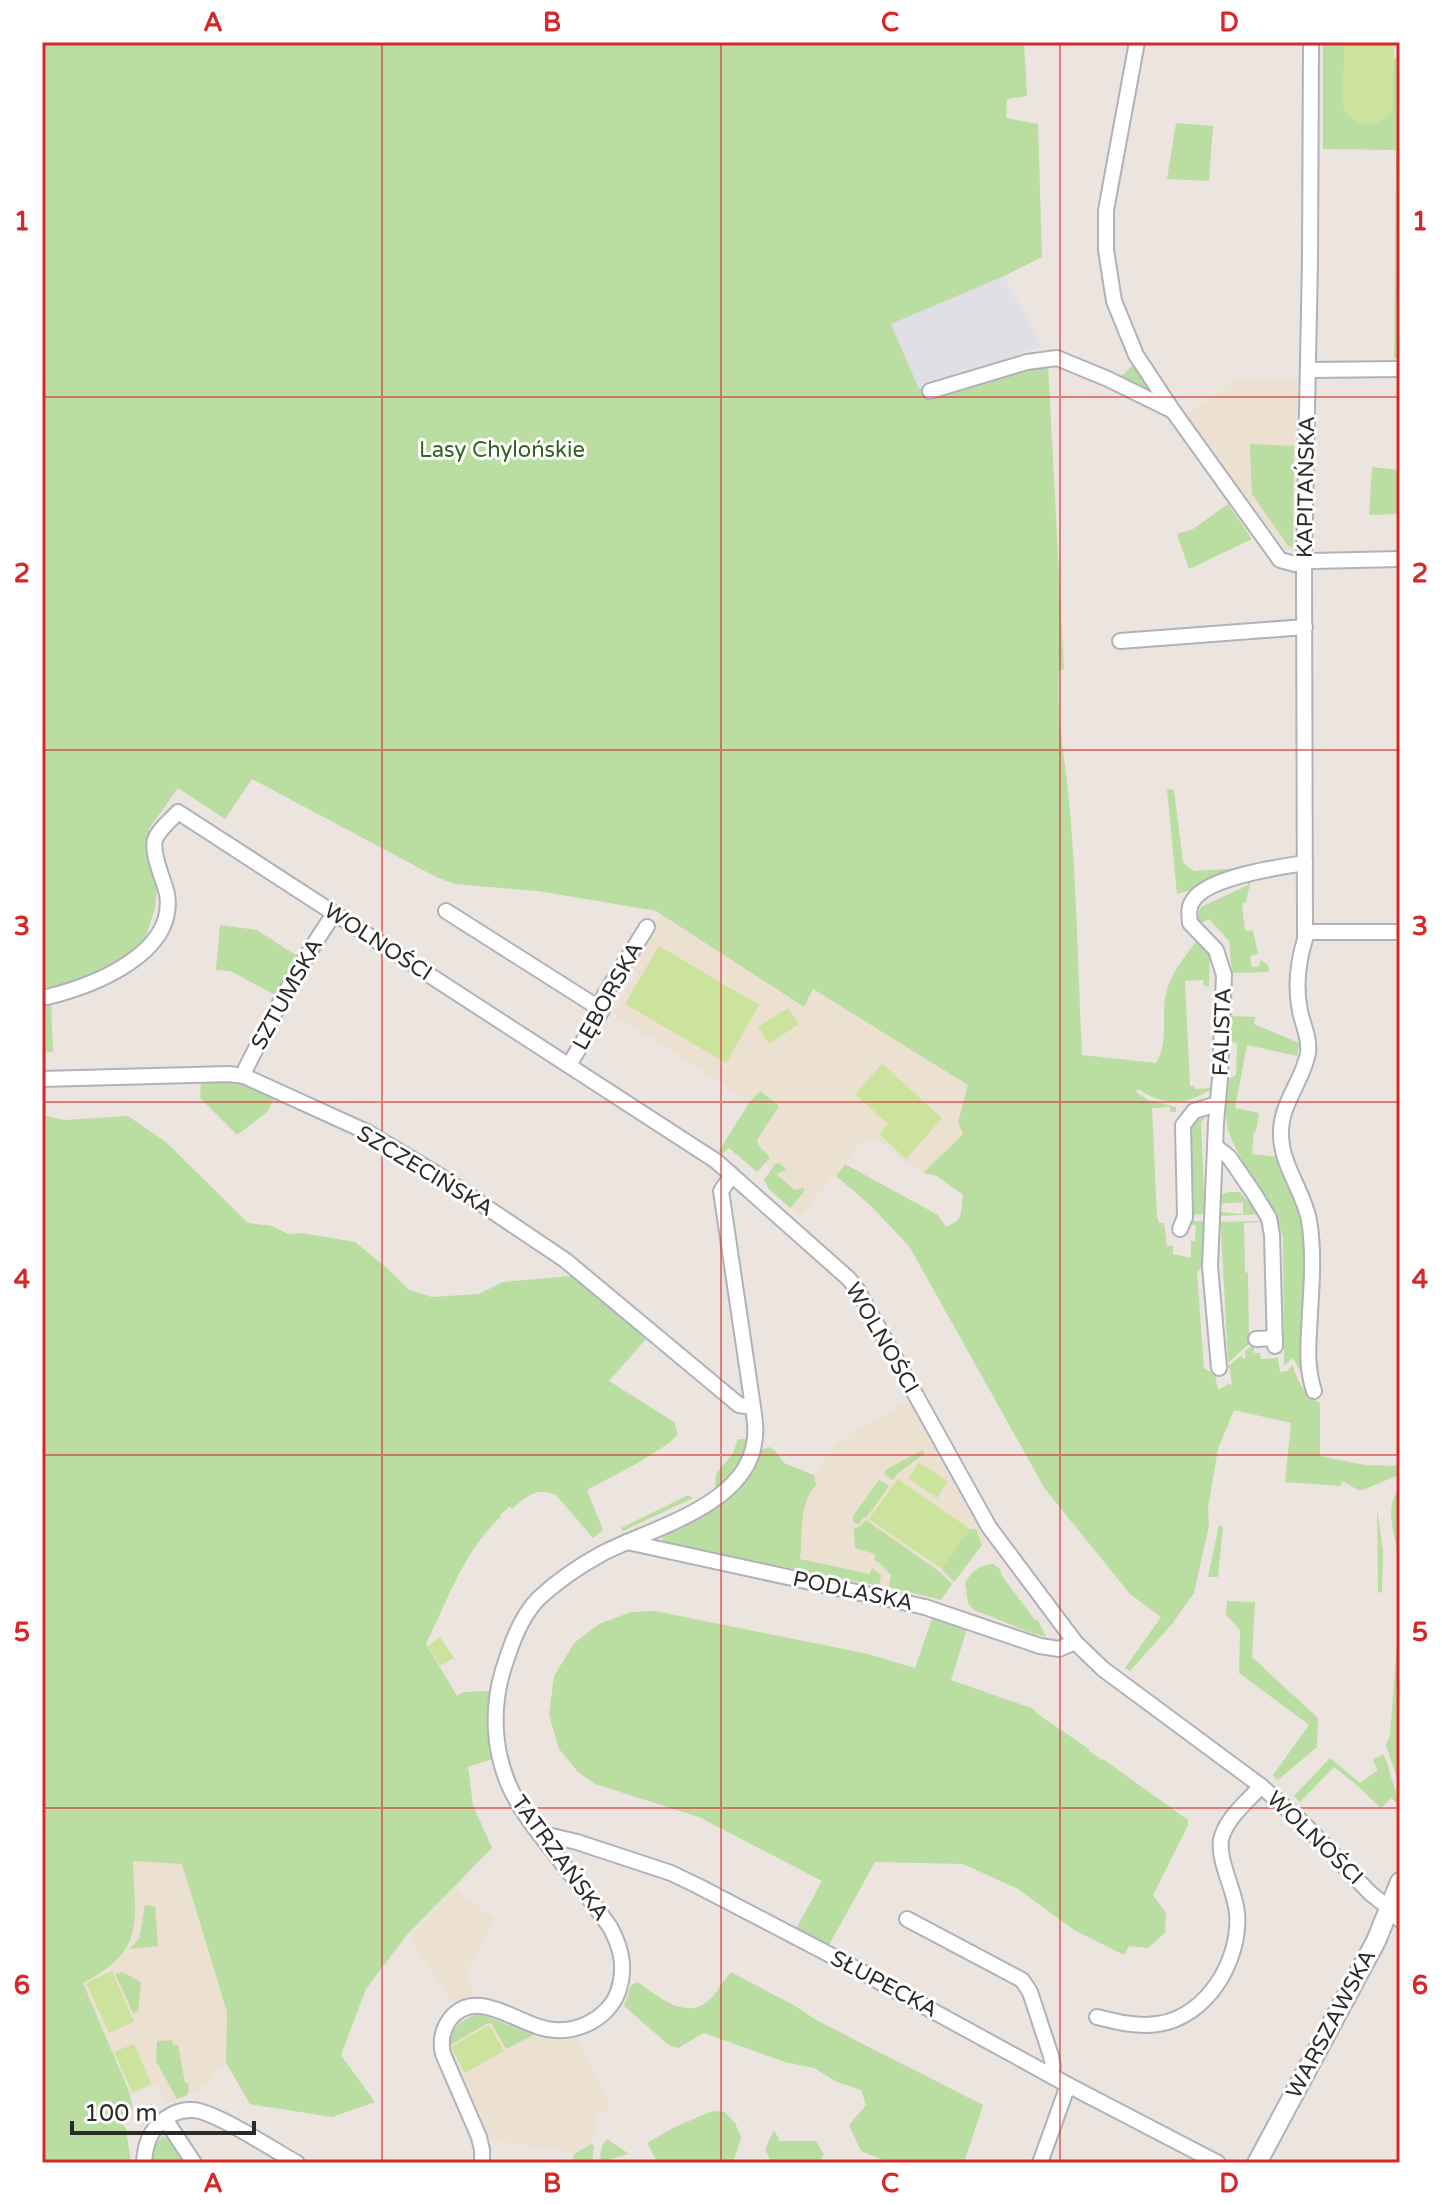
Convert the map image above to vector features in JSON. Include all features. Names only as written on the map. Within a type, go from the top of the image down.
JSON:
[{"type":"street","points":[[1137,42],[1105,225],[1114,301],[1136,355],[1270,549],[1285,563],[1400,559]]},
{"type":"street","name":"KAPITAŃSKA","points":[[1311,42],[1304,563],[1305,939],[1298,980],[1299,1009],[1307,1036],[1307,1056],[1284,1111],[1280,1130],[1286,1161],[1305,1202],[1311,1237],[1307,1347],[1314,1391]]},
{"type":"street","points":[[930,391],[1045,358],[1057,358],[1173,411]]},
{"type":"street","points":[[1308,370],[1400,369]]},
{"type":"street","points":[[1120,641],[1305,627]]},
{"type":"street","name":"WOLNOŚCI","points":[[47,997],[80,987],[135,960],[160,932],[167,912],[167,897],[154,845],[157,836],[178,812],[716,1161],[834,1263],[858,1291],[989,1527],[1075,1642],[1103,1669],[1261,1786],[1395,1914]]},
{"type":"street","name":"FALISTA","points":[[1219,1368],[1210,1266],[1223,1029],[1223,967],[1216,950],[1190,923],[1190,906],[1200,893],[1225,882],[1252,872],[1305,863]]},
{"type":"street","points":[[446,911],[602,1010]]},
{"type":"street","name":"SZTUMSKA","points":[[244,1076],[281,999],[334,914]]},
{"type":"street","name":"LĘBORSKA","points":[[569,1065],[602,1010],[604,996],[647,927]]},
{"type":"street","points":[[1305,932],[1400,932]]},
{"type":"street","name":"SZCZECIŃSKA","points":[[42,1079],[244,1076],[373,1136],[440,1176],[565,1260],[739,1405],[753,1407]]},
{"type":"street","name":"FALISTA","points":[[1180,1229],[1185,1217],[1183,1125],[1194,1111],[1217,1104]]},
{"type":"street","points":[[1215,1146],[1229,1157],[1269,1218],[1275,1342],[1256,1339]]},
{"type":"street","name":"TATRZAŃSKA","points":[[482,2163],[479,2137],[443,2054],[442,2036],[449,2021],[465,2008],[481,2005],[538,2027],[572,2030],[604,2013],[616,1998],[622,1976],[620,1949],[610,1927],[514,1797],[496,1738],[499,1687],[504,1667],[514,1638],[539,1599],[593,1559],[708,1504],[735,1483],[743,1472],[753,1450],[755,1424],[721,1191],[732,1175]]},
{"type":"street","name":"PODLASKA","points":[[627,1542],[925,1607],[1040,1646],[1059,1649],[1075,1642]]},
{"type":"street","points":[[1097,2017],[1139,2025],[1166,2022],[1195,2008],[1211,1992],[1229,1959],[1237,1927],[1236,1904],[1222,1855],[1221,1840],[1228,1824],[1261,1786]]},
{"type":"street","name":"SŁUPECKA","points":[[539,1833],[577,1842],[671,1873],[1218,2163]]},
{"type":"street","name":"WARSZAWSKA","points":[[1257,2163],[1376,1941],[1395,1914],[1400,1882]]},
{"type":"street","points":[[907,1919],[1014,1974],[1026,1985],[1053,2062],[1050,2075]]},
{"type":"street","points":[[1040,2163],[1068,2085]]},
{"type":"street","points":[[144,2163],[144,2151],[151,2134],[175,2112],[192,2110],[211,2115],[297,2163]]},
{"type":"street","points":[[165,2119],[194,2163]]},
{"type":"shaded area","points":[[1004,276],[1041,346],[919,390],[891,324]]},
{"type":"shaded area","points":[[1238,378],[1299,378],[1293,550],[1285,550],[1185,415]]},
{"type":"shaded area","points":[[661,914],[803,1007],[813,988],[968,1085],[958,1122],[963,1134],[923,1173],[875,1136],[869,1143],[862,1142],[800,1217],[769,1189],[776,1181],[774,1171],[727,1136],[749,1102],[612,1013],[637,974],[629,968]]},
{"type":"shaded area","points":[[909,1401],[985,1540],[941,1600],[889,1587],[787,1569],[804,1493],[821,1463],[834,1447],[858,1429]]},
{"type":"shaded area","points":[[133,1860],[182,1864],[227,2012],[226,2063],[218,2068],[208,2083],[167,2103],[156,2084],[132,2096],[83,1982],[97,1975],[124,1952],[132,1940],[135,1925]]},
{"type":"shaded area","points":[[455,1887],[495,1920],[469,1967],[468,1981],[474,1995],[452,2001],[409,1937]]},
{"type":"shaded area","points":[[476,2014],[546,2039],[576,2037],[609,2099],[606,2102],[609,2108],[598,2115],[591,2144],[574,2154],[488,2140],[449,2045],[456,2027]]},
{"type":"green space","name":"Lasy Chylońskie","points":[[42,42],[1024,42],[1027,96],[1007,99],[1006,118],[1038,124],[1042,257],[891,324],[919,389],[1048,363],[1064,670],[1059,670],[1059,706],[1072,841],[1082,1055],[1156,1063],[1164,1038],[1165,1002],[1170,980],[1195,943],[1198,941],[1210,953],[1209,986],[1204,986],[1203,980],[1185,981],[1190,1086],[1195,1089],[1213,1088],[1193,1098],[1175,1102],[1158,1099],[1138,1089],[1136,1092],[1148,1100],[1176,1107],[1176,1112],[1170,1112],[1170,1107],[1152,1108],[1157,1217],[1159,1223],[1164,1223],[1167,1246],[1173,1246],[1173,1254],[1191,1258],[1191,1240],[1195,1242],[1196,1226],[1190,1221],[1205,1221],[1203,1266],[1197,1272],[1204,1368],[1215,1375],[1218,1390],[1232,1385],[1228,1366],[1242,1355],[1245,1359],[1245,1351],[1254,1344],[1254,1353],[1260,1353],[1261,1359],[1278,1358],[1280,1372],[1287,1371],[1293,1365],[1302,1387],[1320,1403],[1320,1456],[1365,1465],[1400,1466],[1400,1476],[1363,1490],[1342,1481],[1340,1486],[1285,1482],[1291,1423],[1234,1410],[1218,1449],[1208,1508],[1209,1526],[1194,1593],[1172,1624],[1130,1671],[1125,1668],[1161,1617],[1130,1594],[1045,1489],[909,1246],[870,1205],[836,1176],[845,1164],[938,1215],[946,1227],[952,1224],[960,1215],[963,1195],[937,1176],[923,1173],[963,1134],[958,1122],[968,1085],[813,989],[804,1007],[656,911],[538,891],[455,884],[436,877],[252,779],[225,819],[178,788],[149,829],[157,889],[155,908],[145,939],[126,959],[51,1000],[53,1052],[42,1053]]},
{"type":"green space","points":[[1323,42],[1345,42],[1343,106],[1360,123],[1376,123],[1391,112],[1394,58],[1400,58],[1400,358],[1394,358],[1396,150],[1323,149]]},
{"type":"green space","points":[[1345,42],[1394,42],[1393,107],[1380,121],[1360,122],[1345,111],[1342,92]]},
{"type":"green space","points":[[1176,123],[1213,126],[1209,181],[1167,179]]},
{"type":"green space","points":[[1132,366],[1137,367],[1155,395],[1122,379],[1122,375]]},
{"type":"green space","points":[[1250,444],[1294,446],[1293,547],[1288,546],[1252,494]]},
{"type":"green space","points":[[1372,467],[1400,470],[1400,514],[1369,515]]},
{"type":"green space","points":[[1228,504],[1252,539],[1189,569],[1177,534],[1193,529]]},
{"type":"green space","points":[[1167,789],[1174,790],[1183,862],[1195,871],[1243,868],[1202,887],[1177,894]]},
{"type":"green space","points":[[1251,879],[1246,902],[1242,903],[1245,931],[1253,930],[1258,954],[1250,956],[1252,967],[1260,966],[1260,960],[1268,965],[1269,972],[1232,973],[1229,941],[1209,919],[1199,924],[1196,920],[1201,907],[1248,885]]},
{"type":"green space","points":[[220,925],[257,930],[297,956],[275,995],[230,971],[216,970]]},
{"type":"green space","points":[[659,946],[759,1005],[726,1063],[625,1004]]},
{"type":"green space","points":[[788,1008],[799,1024],[769,1044],[758,1027]]},
{"type":"green space","points":[[1230,1016],[1255,1017],[1254,1024],[1299,1043],[1297,1056],[1247,1045],[1235,1108],[1259,1113],[1252,1154],[1280,1157],[1301,1208],[1306,1240],[1307,1384],[1293,1358],[1284,1366],[1283,1238],[1271,1207],[1243,1162],[1229,1132],[1226,1103],[1229,1079],[1236,1075],[1237,1044],[1230,1041]]},
{"type":"green space","points":[[882,1064],[942,1118],[906,1159],[879,1134],[888,1124],[855,1094]]},
{"type":"green space","points":[[201,1082],[248,1085],[275,1097],[267,1112],[237,1135],[200,1098]]},
{"type":"green space","points":[[760,1091],[779,1106],[757,1140],[769,1159],[757,1172],[729,1148],[722,1154],[719,1151]]},
{"type":"green space","points":[[1209,1114],[1201,1122],[1205,1214],[1190,1215],[1189,1208],[1194,1204],[1191,1125],[1195,1115]]},
{"type":"green space","points":[[42,1115],[64,1120],[128,1116],[166,1142],[248,1223],[272,1226],[288,1234],[301,1233],[355,1242],[409,1290],[432,1297],[479,1294],[503,1282],[571,1276],[647,1338],[609,1381],[674,1422],[678,1434],[649,1456],[587,1490],[603,1530],[593,1538],[556,1495],[537,1492],[512,1509],[510,1506],[467,1560],[426,1644],[457,1696],[464,1692],[489,1691],[489,1748],[492,1759],[468,1767],[473,1805],[492,1848],[406,1936],[366,1989],[341,2055],[375,2102],[332,2117],[250,2104],[226,2063],[227,2012],[182,1864],[133,1861],[135,1918],[127,1946],[118,1959],[83,1983],[129,2091],[133,2108],[122,2123],[126,2129],[131,2163],[42,2163]]},
{"type":"green space","points":[[779,1163],[787,1170],[776,1174],[795,1190],[804,1188],[790,1208],[769,1189],[764,1180]]},
{"type":"green space","points":[[1240,1192],[1261,1214],[1217,1216],[1217,1212],[1243,1214],[1243,1202],[1218,1204],[1219,1196]]},
{"type":"green space","points":[[1263,1221],[1266,1229],[1263,1229],[1262,1222],[1244,1223],[1249,1340],[1252,1341],[1228,1363],[1221,1231],[1216,1222]]},
{"type":"green space","points":[[738,1439],[748,1439],[743,1455],[715,1493],[716,1474],[733,1453]]},
{"type":"green space","points":[[770,1447],[784,1463],[814,1475],[816,1485],[806,1501],[802,1520],[800,1559],[870,1574],[872,1568],[881,1575],[879,1586],[664,1543],[664,1534],[722,1504],[743,1482],[758,1451]]},
{"type":"green space","points":[[923,1450],[924,1454],[893,1480],[884,1474],[887,1469]]},
{"type":"green space","points":[[919,1462],[948,1482],[937,1498],[908,1478]]},
{"type":"green space","points":[[898,1479],[970,1529],[942,1569],[869,1519]]},
{"type":"green space","points":[[879,1480],[889,1486],[858,1525],[853,1521],[853,1516]]},
{"type":"green space","points":[[1400,1489],[1400,1564],[1391,1514]]},
{"type":"green space","points":[[688,1495],[693,1498],[623,1531],[621,1528]]},
{"type":"green space","points":[[1377,1508],[1383,1551],[1382,1593],[1378,1592]]},
{"type":"green space","points":[[866,1520],[940,1572],[952,1584],[941,1600],[889,1587],[891,1575],[874,1560],[875,1554],[855,1548],[854,1529]]},
{"type":"green space","points":[[1219,1525],[1223,1527],[1218,1577],[1208,1577]]},
{"type":"green space","points":[[970,1529],[976,1529],[982,1545],[954,1582],[942,1569]]},
{"type":"green space","points":[[993,1564],[1038,1620],[1046,1637],[974,1610],[968,1603],[965,1583],[980,1567]]},
{"type":"green space","points":[[1227,1601],[1255,1602],[1252,1657],[1318,1718],[1317,1747],[1278,1780],[1273,1775],[1309,1725],[1239,1673],[1240,1630],[1226,1615]]},
{"type":"green space","points":[[1400,1604],[1400,1787],[1386,1745],[1390,1736]]},
{"type":"green space","points":[[655,1611],[868,1654],[915,1668],[933,1616],[967,1629],[951,1680],[1034,1709],[1188,1820],[1153,1895],[1166,1913],[1165,1933],[1148,1948],[1129,1946],[1124,1955],[1074,1930],[1018,1889],[963,1864],[875,1862],[829,1945],[796,1929],[822,1881],[699,1817],[595,1784],[578,1772],[559,1749],[549,1715],[554,1676],[574,1643],[599,1624],[631,1612]]},
{"type":"green space","points":[[440,1637],[454,1658],[440,1666],[428,1646]]},
{"type":"green space","points":[[1383,1754],[1400,1806],[1391,1798],[1381,1808],[1334,1767],[1300,1802],[1294,1796],[1330,1758],[1360,1783],[1378,1770],[1373,1760]]},
{"type":"green space","points":[[145,1905],[155,1906],[158,1946],[129,1949],[139,1939]]},
{"type":"green space","points":[[112,1971],[134,2022],[109,2033],[86,1983]]},
{"type":"green space","points":[[122,1972],[141,1982],[138,2011],[133,2013],[115,1974]]},
{"type":"green space","points":[[731,1972],[816,2020],[983,2105],[964,2163],[891,2163],[861,2151],[849,2125],[866,2105],[861,2090],[837,2082],[814,2068],[785,2062],[704,2033],[678,2048],[670,2046],[624,2006],[631,1985],[638,1982],[671,2004],[698,2007],[710,1999]]},
{"type":"green space","points":[[476,2014],[534,2035],[506,2049],[492,2024],[488,2023],[449,2046],[457,2026]]},
{"type":"green space","points":[[489,2025],[504,2051],[465,2073],[451,2047]]},
{"type":"green space","points":[[172,2040],[173,2045],[178,2045],[189,2091],[186,2096],[177,2099],[156,2061],[157,2041]]},
{"type":"green space","points":[[134,2044],[151,2084],[132,2092],[114,2052]]},
{"type":"green space","points":[[712,2111],[725,2112],[735,2123],[741,2138],[733,2163],[658,2163],[647,2143]]},
{"type":"green space","points":[[774,2130],[780,2141],[816,2141],[824,2154],[818,2163],[772,2163],[765,2150]]},
{"type":"green space","points":[[163,2136],[183,2163],[150,2163],[152,2148]]},
{"type":"green space","points":[[607,2139],[629,2154],[600,2162],[601,2148]]},
{"type":"green space","points":[[591,2144],[594,2146],[592,2163],[573,2160],[574,2154]]}]
